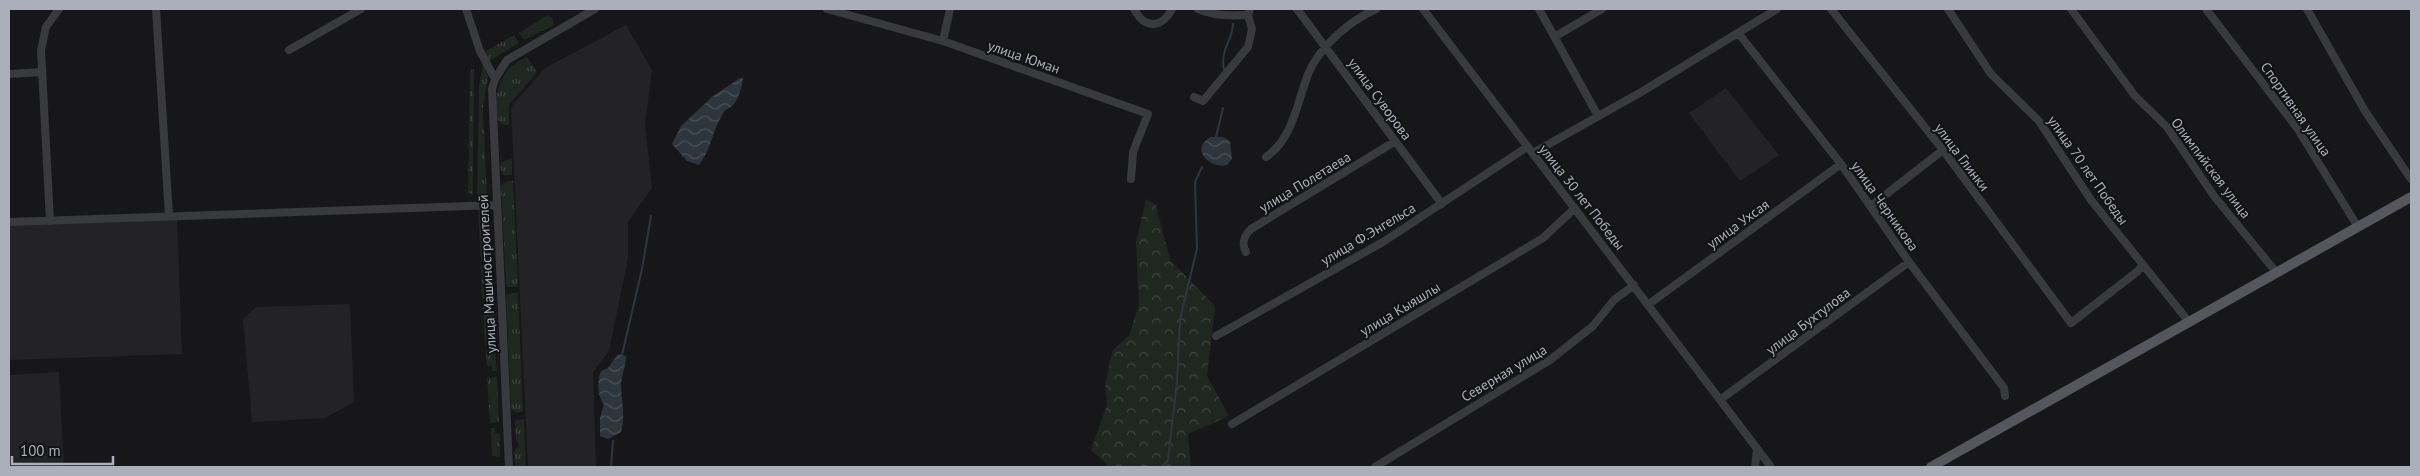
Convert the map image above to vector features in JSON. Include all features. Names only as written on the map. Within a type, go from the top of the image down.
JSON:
[{"type":"main road","points":[[1931,467],[2411,198]]},
{"type":"street","points":[[50,220],[41,50],[46,27],[60,9]]},
{"type":"street","points":[[156,9],[169,216]]},
{"type":"street","points":[[289,50],[361,9]]},
{"type":"street","points":[[466,9],[480,51],[495,79]]},
{"type":"street","points":[[495,79],[504,64],[516,53],[595,9]]},
{"type":"street","name":"улица Юман","points":[[827,9],[943,41],[1148,114],[1133,152],[1131,178]]},
{"type":"street","points":[[943,41],[950,9]]},
{"type":"street","points":[[1134,9],[1149,24],[1162,22],[1172,9]]},
{"type":"street","points":[[1194,98],[1203,102],[1248,48],[1252,29],[1249,12],[1218,15],[1198,9]]},
{"type":"street","name":"улица Суворова","points":[[1297,9],[1327,47],[1394,142],[1442,204]]},
{"type":"street","points":[[1266,156],[1276,150],[1296,116],[1316,59],[1352,23],[1376,9]]},
{"type":"street","name":"улица 30 лет Победы","points":[[1423,9],[1772,467]]},
{"type":"street","points":[[1539,9],[1556,36],[1598,116]]},
{"type":"street","points":[[1556,36],[1602,9]]},
{"type":"street","name":"улица Ф.Энгельса","points":[[1216,336],[1383,242],[1530,150],[1598,116],[1739,34],[1777,9]]},
{"type":"street","name":"улица Глинки","points":[[1831,9],[1943,150],[2071,323],[2138,271],[2143,265]]},
{"type":"street","name":"улица 70 лет Победы","points":[[1948,9],[1992,74],[2039,121],[2091,200],[2189,322]]},
{"type":"street","name":"Олимпийская улица","points":[[2071,9],[2135,96],[2167,127],[2214,196],[2276,272]]},
{"type":"street","name":"Спортивная улица","points":[[2206,9],[2297,128],[2358,227]]},
{"type":"street","points":[[2307,9],[2365,111],[2411,179]]},
{"type":"street","name":"улица Черникова","points":[[1739,34],[1872,206],[1909,262],[2004,388],[2006,396]]},
{"type":"street","points":[[9,74],[42,72]]},
{"type":"street","name":"улица Машиностроителей","points":[[495,79],[492,100],[509,467]]},
{"type":"street","name":"улица Полетаева","points":[[1246,252],[1243,242],[1245,235],[1251,229],[1394,142]]},
{"type":"street","points":[[1872,206],[1943,150]]},
{"type":"street","name":"улица Ухсая","points":[[1649,304],[1841,164]]},
{"type":"street","points":[[9,222],[497,205]]},
{"type":"street","name":"улица Кыяшлы","points":[[1232,424],[1542,238],[1575,208]]},
{"type":"street","name":"улица Бухтулова","points":[[1721,399],[1909,262]]},
{"type":"street","name":"Северная улица","points":[[1375,467],[1550,360],[1593,326],[1610,304],[1634,285]]},
{"type":"street","points":[[1755,467],[1756,447]]},
{"type":"shaded area","points":[[626,25],[652,70],[645,124],[652,188],[628,222],[628,258],[609,351],[593,372],[596,467],[528,467],[511,107],[545,68]]},
{"type":"shaded area","points":[[1726,88],[1779,155],[1740,181],[1689,113]]},
{"type":"shaded area","points":[[177,218],[182,354],[9,360],[9,224]]},
{"type":"shaded area","points":[[350,304],[354,402],[325,418],[252,422],[243,319],[256,307]]},
{"type":"shaded area","points":[[59,372],[64,467],[9,467],[9,375]]},
{"type":"green space","points":[[548,15],[553,19],[554,25],[524,40],[519,33]]},
{"type":"green space","points":[[514,35],[519,43],[489,61],[486,51]]},
{"type":"green space","points":[[527,57],[537,72],[509,105],[509,125],[501,124],[496,112],[498,89],[509,69]]},
{"type":"green space","points":[[483,64],[488,77],[483,107],[487,200],[477,200],[479,87]]},
{"type":"green space","points":[[474,69],[473,194],[468,193],[470,74],[471,70]]},
{"type":"green space","points":[[512,159],[512,175],[503,175],[500,167],[501,162]]},
{"type":"green space","points":[[513,181],[518,287],[507,287],[506,284],[501,187],[503,183]]},
{"type":"green space","points":[[1146,199],[1156,205],[1170,260],[1215,306],[1207,376],[1229,416],[1188,434],[1191,467],[1107,467],[1106,463],[1091,450],[1107,405],[1105,383],[1113,350],[1129,335],[1139,305],[1136,243]]},
{"type":"green space","points":[[478,209],[489,209],[492,255],[489,258],[481,259]]},
{"type":"green space","points":[[491,264],[493,297],[482,299],[481,265]]},
{"type":"green space","points":[[518,292],[523,411],[516,413],[511,409],[506,297],[508,294]]},
{"type":"green space","points":[[483,306],[491,306],[495,312],[498,340],[493,345],[485,345]]},
{"type":"green space","points":[[486,350],[495,350],[497,371],[492,371],[492,366],[487,366]]},
{"type":"green space","points":[[497,377],[499,422],[490,423],[487,378]]},
{"type":"green space","points":[[524,419],[526,467],[515,467],[514,452],[519,445],[516,439],[515,422],[516,420]]},
{"type":"green space","points":[[491,428],[495,428],[495,433],[500,434],[500,457],[492,456]]},
{"type":"water","points":[[740,78],[743,78],[738,98],[720,118],[703,159],[699,165],[687,161],[672,144],[681,126],[713,96]]},
{"type":"water","points":[[1211,137],[1223,137],[1230,141],[1232,159],[1227,165],[1214,164],[1204,157],[1202,147]]},
{"type":"water","points":[[618,354],[626,356],[621,384],[622,426],[621,432],[608,439],[600,436],[600,418],[604,404],[598,388],[599,379],[601,371],[608,368]]},
{"type":"waterway","points":[[1224,70],[1224,56],[1233,24]]},
{"type":"waterway","points":[[1216,137],[1223,108]]},
{"type":"waterway","points":[[1162,467],[1168,460],[1177,381],[1180,319],[1197,249],[1195,182],[1202,167]]},
{"type":"waterway","points":[[622,355],[642,269],[651,216]]},
{"type":"waterway","points":[[611,467],[613,441]]}]
